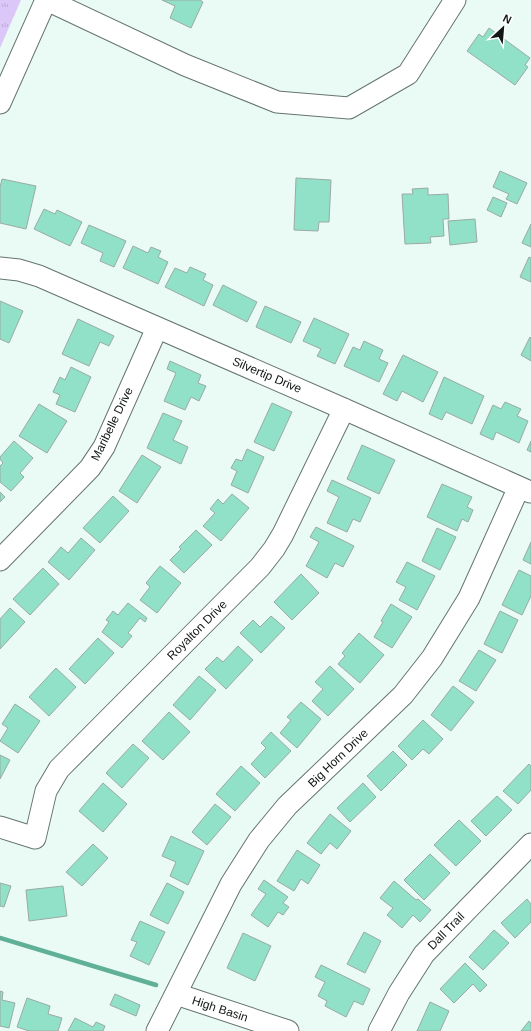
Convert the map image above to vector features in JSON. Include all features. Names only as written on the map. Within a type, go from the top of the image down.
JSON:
[{"type":"street","points":[[0,103],[46,0],[185,66],[277,102],[349,108],[408,74],[455,0]]},
{"type":"street","name":"Silvertip Drive","points":[[0,268],[19,270],[39,276],[344,408],[525,490]]},
{"type":"street","name":"Maribelle Drive","points":[[0,560],[90,468],[104,447],[157,328]]},
{"type":"street","name":"Royalton Drive","points":[[0,827],[35,838],[46,791],[58,769],[260,567],[274,549],[290,520],[344,408]]},
{"type":"street","name":"Big Horn Drive","points":[[157,1031],[231,884],[260,840],[287,806],[403,695],[432,658],[469,598],[525,490]]},
{"type":"street","name":"Dall Trail","points":[[379,1031],[399,993],[424,954],[531,844]]},
{"type":"street","name":"High Basin","points":[[176,994],[288,1031]]},
{"type":"green space","points":[[0,0],[21,0],[0,48]]},
{"type":"building","points":[[162,0],[200,0],[203,2],[191,28],[170,18],[175,6]]},
{"type":"building","points":[[489,28],[530,58],[525,65],[528,67],[515,85],[467,51],[479,34],[483,37]]},
{"type":"building","points":[[500,171],[527,183],[517,204],[506,199],[509,194],[493,187]]},
{"type":"building","points":[[296,178],[331,180],[329,222],[319,222],[318,231],[294,230]]},
{"type":"building","points":[[2,179],[36,186],[26,229],[0,223],[0,187]]},
{"type":"building","points":[[428,188],[428,195],[448,194],[449,219],[443,219],[444,236],[430,237],[431,243],[405,244],[402,194],[413,194],[412,189]]},
{"type":"building","points":[[493,197],[507,203],[501,217],[487,210]]},
{"type":"building","points":[[44,209],[55,214],[57,210],[82,222],[70,246],[34,229]]},
{"type":"building","points":[[475,219],[477,242],[450,245],[448,221]]},
{"type":"building","points":[[531,224],[531,247],[522,243]]},
{"type":"building","points":[[89,225],[126,241],[114,267],[100,261],[103,253],[81,243]]},
{"type":"building","points":[[133,246],[148,253],[151,247],[161,251],[158,257],[168,262],[158,284],[123,268]]},
{"type":"building","points":[[529,257],[531,258],[531,282],[520,277]]},
{"type":"building","points":[[190,267],[206,274],[203,280],[213,285],[204,306],[165,287],[175,268],[187,273]]},
{"type":"building","points":[[223,285],[257,302],[247,322],[213,305]]},
{"type":"building","points":[[0,301],[23,311],[9,343],[0,339]]},
{"type":"building","points":[[265,306],[301,322],[291,343],[256,327]]},
{"type":"building","points":[[314,318],[349,334],[335,364],[317,356],[321,349],[303,341]]},
{"type":"building","points":[[78,319],[114,336],[109,346],[100,342],[89,366],[62,354]]},
{"type":"building","points":[[530,337],[531,338],[531,361],[521,355]]},
{"type":"building","points":[[364,341],[383,350],[379,359],[388,363],[379,382],[344,366],[353,347],[360,350]]},
{"type":"building","points":[[403,355],[438,372],[423,402],[402,391],[397,401],[383,394]]},
{"type":"building","points":[[170,361],[201,375],[198,383],[206,386],[199,401],[191,397],[185,410],[164,401],[176,373],[167,369]]},
{"type":"building","points":[[71,367],[91,377],[75,412],[56,404],[60,395],[53,392],[60,377],[65,380]]},
{"type":"building","points":[[444,377],[484,396],[472,424],[446,412],[442,420],[429,414]]},
{"type":"building","points":[[505,402],[521,409],[517,416],[528,421],[519,443],[496,432],[493,440],[480,434],[493,405],[501,409]]},
{"type":"building","points":[[272,403],[292,412],[274,451],[254,442]]},
{"type":"building","points":[[39,404],[67,421],[47,453],[19,436]]},
{"type":"building","points":[[163,413],[182,421],[173,440],[188,447],[181,464],[147,448]]},
{"type":"building","points":[[14,441],[33,458],[20,473],[24,477],[11,491],[0,482],[0,466],[3,463],[0,457]]},
{"type":"building","points":[[531,441],[531,452],[527,450]]},
{"type":"building","points":[[362,445],[395,460],[379,494],[347,479]]},
{"type":"building","points":[[247,449],[264,457],[248,493],[231,485],[237,471],[231,468],[236,459],[242,461]]},
{"type":"building","points":[[142,455],[161,467],[137,503],[119,491]]},
{"type":"building","points":[[332,480],[371,498],[360,522],[353,519],[347,532],[327,523],[339,497],[327,491]]},
{"type":"building","points":[[442,484],[472,497],[467,507],[473,510],[468,522],[462,519],[457,531],[427,517]]},
{"type":"building","points":[[0,492],[5,497],[0,502]]},
{"type":"building","points":[[232,494],[249,508],[221,541],[203,526],[215,513],[210,509],[218,499],[223,504]]},
{"type":"building","points":[[113,496],[129,511],[100,543],[83,528]]},
{"type":"building","points":[[316,527],[354,546],[343,567],[335,563],[327,578],[306,566],[319,542],[310,537]]},
{"type":"building","points":[[437,528],[456,537],[440,570],[422,561]]},
{"type":"building","points":[[196,530],[212,545],[184,573],[170,560],[181,549],[179,547]]},
{"type":"building","points":[[81,538],[95,550],[69,580],[48,562],[61,547],[68,553]]},
{"type":"building","points":[[531,542],[531,564],[523,560]]},
{"type":"building","points":[[407,562],[435,576],[417,610],[399,600],[406,587],[396,582]]},
{"type":"building","points":[[160,566],[181,583],[157,613],[140,600],[150,587],[146,583]]},
{"type":"building","points":[[43,568],[59,584],[30,615],[13,599]]},
{"type":"building","points":[[519,570],[531,576],[531,596],[522,615],[502,605]]},
{"type":"building","points":[[301,574],[319,593],[292,620],[274,602]]},
{"type":"building","points":[[128,603],[147,618],[145,622],[140,618],[128,633],[132,636],[122,648],[102,632],[109,622],[106,620],[113,611],[118,615]]},
{"type":"building","points":[[391,604],[412,617],[392,648],[374,637]]},
{"type":"building","points":[[10,608],[25,622],[0,649],[0,619]]},
{"type":"building","points":[[500,611],[518,620],[502,653],[484,644]]},
{"type":"building","points":[[271,616],[285,628],[261,653],[240,633],[253,620],[260,627]]},
{"type":"building","points":[[359,633],[384,655],[360,683],[338,664],[345,656],[342,653]]},
{"type":"building","points":[[98,638],[114,653],[85,684],[69,669]]},
{"type":"building","points":[[238,646],[253,660],[226,689],[205,669],[217,657],[223,662]]},
{"type":"building","points":[[479,650],[496,660],[476,691],[459,681]]},
{"type":"building","points":[[330,666],[354,689],[328,716],[312,701],[323,689],[315,682]]},
{"type":"building","points":[[56,668],[76,687],[49,716],[29,697]]},
{"type":"building","points":[[199,676],[216,690],[190,720],[173,705]]},
{"type":"building","points":[[453,686],[474,702],[451,731],[431,715]]},
{"type":"building","points":[[301,702],[321,719],[297,748],[280,733],[291,720],[287,717]]},
{"type":"building","points":[[15,704],[40,721],[18,753],[0,741],[8,728],[2,724]]},
{"type":"building","points":[[169,712],[190,732],[163,760],[142,741]]},
{"type":"building","points":[[423,720],[443,739],[429,754],[423,749],[412,760],[398,746]]},
{"type":"building","points":[[271,732],[291,751],[265,778],[251,764],[266,748],[261,743]]},
{"type":"building","points":[[133,744],[149,758],[122,788],[106,773]]},
{"type":"building","points":[[393,751],[407,765],[381,791],[367,776]]},
{"type":"building","points":[[0,755],[10,760],[0,779]]},
{"type":"building","points":[[529,764],[531,766],[531,790],[518,804],[503,791]]},
{"type":"building","points":[[241,766],[260,783],[235,811],[216,794]]},
{"type":"building","points":[[103,783],[127,804],[103,832],[79,811]]},
{"type":"building","points":[[363,783],[376,797],[350,822],[337,808]]},
{"type":"building","points":[[497,796],[512,810],[486,836],[471,821]]},
{"type":"building","points":[[215,804],[231,817],[207,845],[192,832]]},
{"type":"building","points":[[330,814],[351,831],[337,849],[330,843],[321,854],[307,843]]},
{"type":"building","points":[[459,820],[481,841],[456,866],[434,845]]},
{"type":"building","points":[[171,836],[204,851],[188,885],[170,876],[176,862],[162,856]]},
{"type":"building","points":[[93,844],[108,858],[82,886],[66,872]]},
{"type":"building","points":[[297,850],[320,865],[308,884],[301,879],[294,891],[277,881]]},
{"type":"building","points":[[430,854],[450,873],[424,900],[404,880]]},
{"type":"building","points":[[264,880],[288,897],[283,903],[289,907],[283,915],[278,912],[268,927],[251,915],[266,894],[258,889]]},
{"type":"building","points":[[394,881],[416,900],[418,899],[431,910],[420,922],[413,915],[402,928],[387,915],[393,908],[380,898]]},
{"type":"building","points":[[0,883],[11,886],[4,907],[0,906]]},
{"type":"building","points":[[167,883],[184,892],[168,924],[150,915]]},
{"type":"building","points":[[63,886],[67,916],[29,921],[26,890]]},
{"type":"building","points":[[527,899],[531,904],[531,922],[515,938],[501,923]]},
{"type":"building","points":[[140,921],[165,932],[149,965],[130,956],[137,942],[131,940]]},
{"type":"building","points":[[494,930],[509,943],[483,970],[469,957]]},
{"type":"building","points":[[364,932],[381,941],[365,973],[347,964]]},
{"type":"building","points":[[243,933],[271,946],[255,981],[227,968]]},
{"type":"building","points":[[465,963],[487,985],[480,992],[473,984],[454,1003],[440,989]]},
{"type":"building","points":[[321,965],[370,989],[363,1005],[354,1001],[346,1017],[325,1006],[327,1001],[318,996],[325,982],[315,977]]},
{"type":"building","points":[[0,991],[3,992],[2,1000],[15,1003],[9,1028],[0,1026]]},
{"type":"building","points":[[115,994],[140,1005],[136,1016],[110,1005]]},
{"type":"building","points":[[27,998],[50,1006],[48,1014],[62,1018],[58,1031],[29,1031],[17,1027]]},
{"type":"building","points":[[430,1002],[449,1011],[440,1031],[417,1031]]},
{"type":"building","points":[[75,1018],[93,1027],[96,1022],[105,1026],[103,1031],[68,1031]]},
{"type":"building","points":[[529,1021],[531,1023],[531,1031],[521,1031]]},
{"type":"waterway","points":[[0,938],[156,985]]}]
